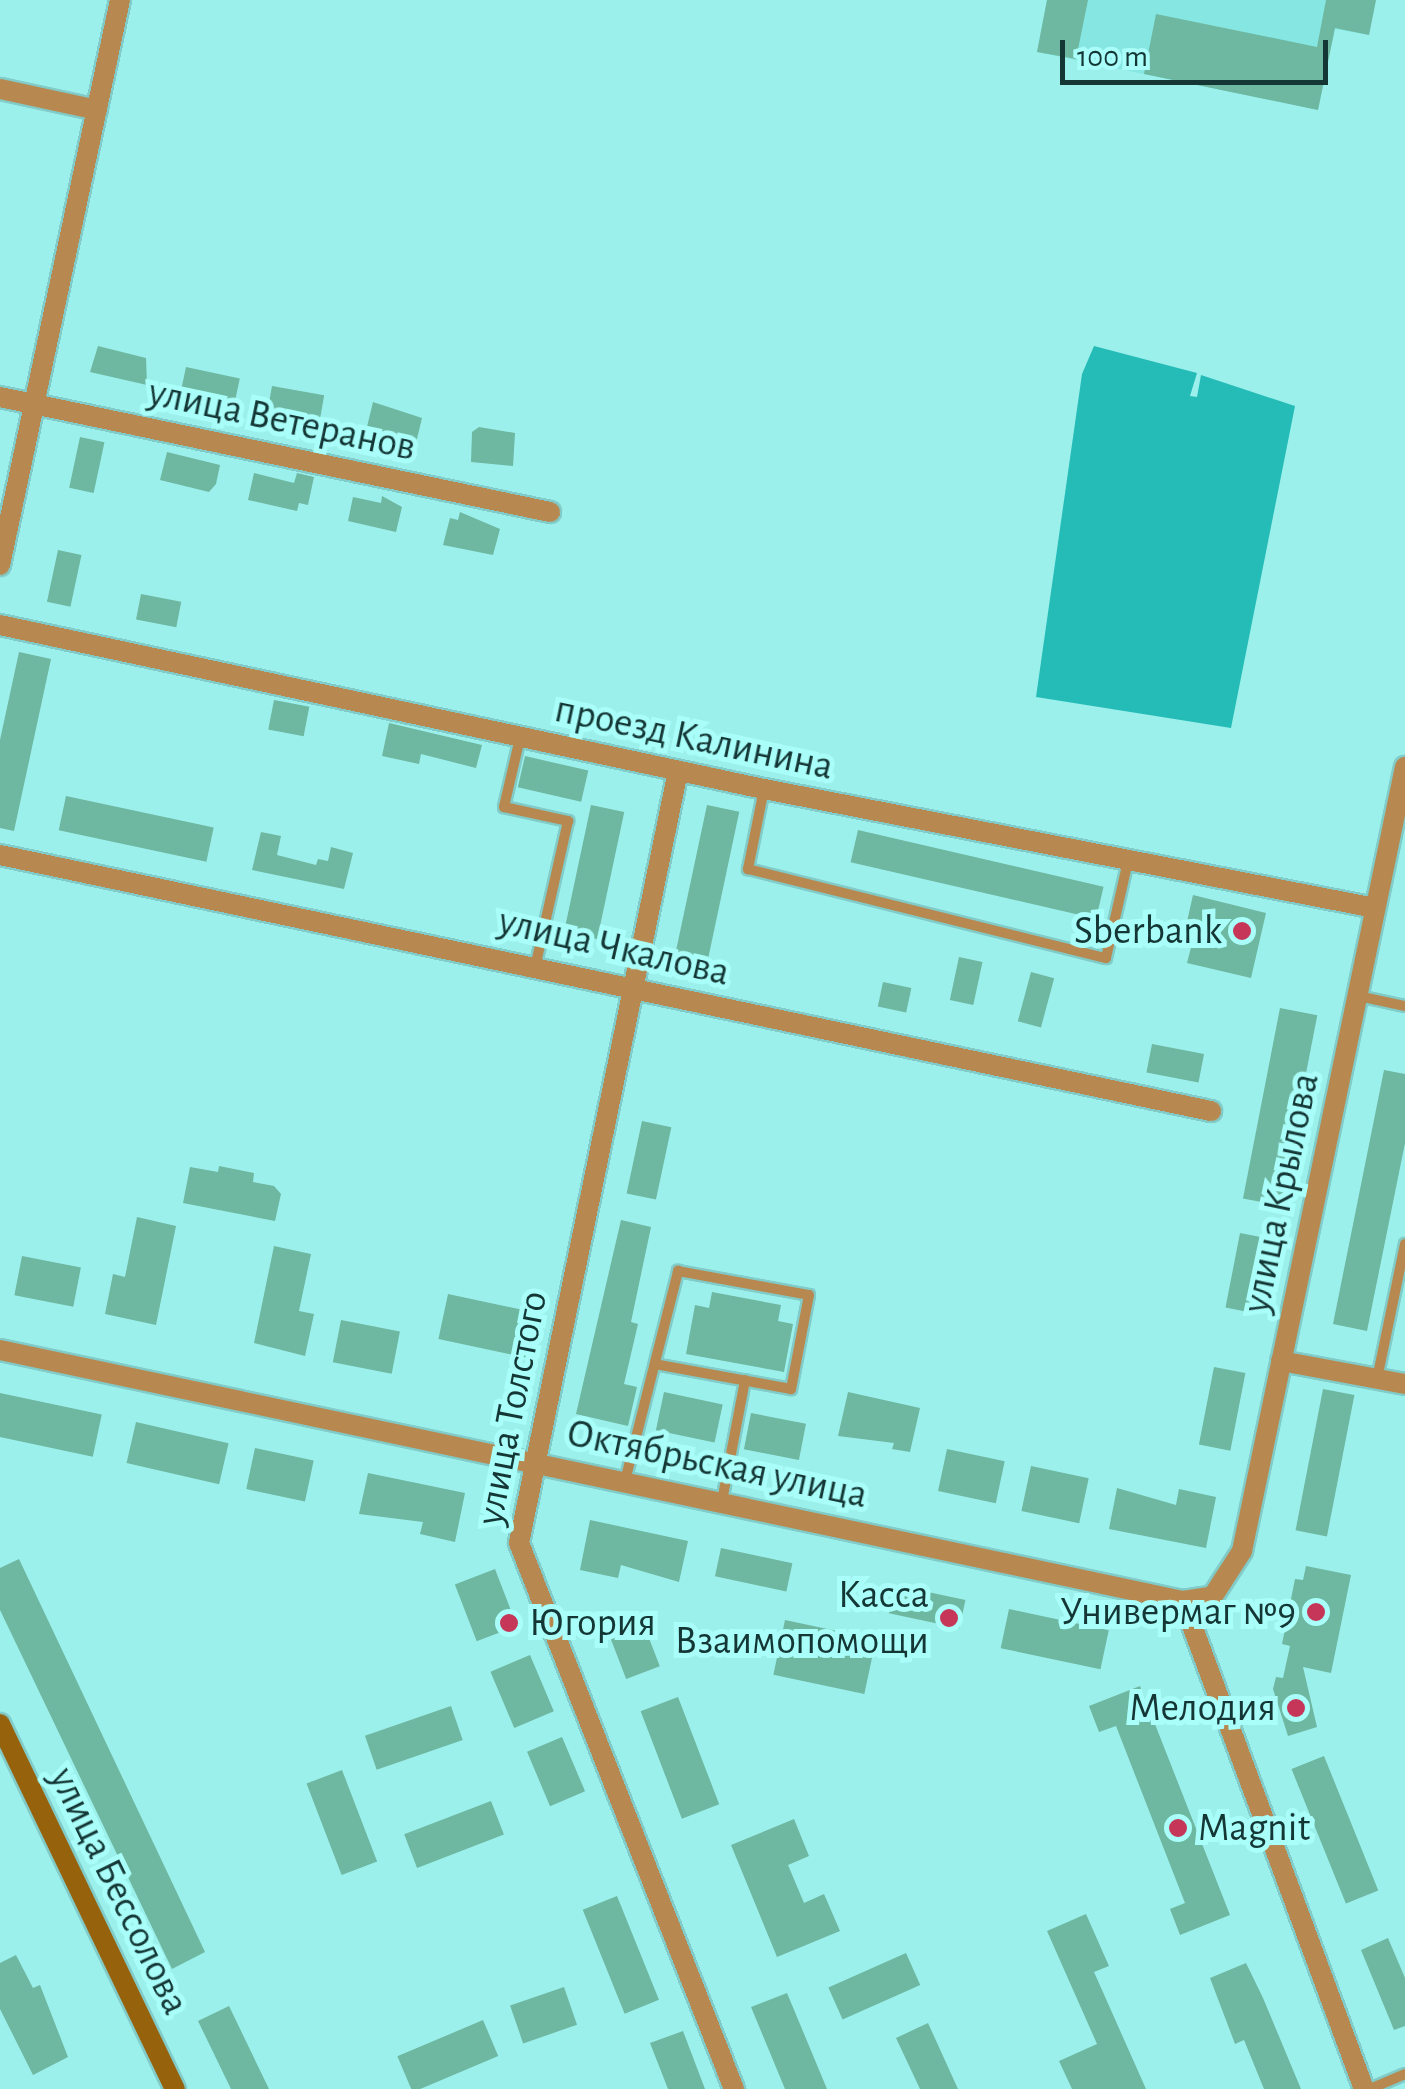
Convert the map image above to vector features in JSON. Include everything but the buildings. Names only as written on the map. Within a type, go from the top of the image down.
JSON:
[{"type":"main road","name":"улица Бессолова","points":[[0,1724],[174,2089]]},
{"type":"street","points":[[0,565],[120,0]]},
{"type":"street","points":[[0,88],[97,110]]},
{"type":"street","name":"улица Ветеранов","points":[[0,397],[550,512]]},
{"type":"street","name":"проезд Калинина","points":[[0,625],[764,789],[1376,908]]},
{"type":"street","name":"улица Крылова","points":[[1183,1601],[1213,1596],[1237,1566],[1405,766]]},
{"type":"street","name":"улица Толстого","points":[[678,771],[534,1461],[520,1550],[734,2089]]},
{"type":"street","name":"улица Чкалова","points":[[0,855],[442,943],[534,968],[1212,1111]]},
{"type":"street","name":"Октябрьская улица","points":[[0,1350],[1183,1601]]},
{"type":"street","points":[[1282,1361],[1405,1384]]},
{"type":"street","points":[[1183,1601],[1367,2089]]},
{"type":"lane","points":[[520,738],[504,807],[568,821],[534,968]]},
{"type":"lane","points":[[764,789],[748,869],[1106,958],[1128,861]]},
{"type":"lane","points":[[1358,996],[1405,1006]]},
{"type":"lane","points":[[1377,1379],[1405,1244]]},
{"type":"lane","points":[[625,1481],[678,1272],[809,1295],[791,1389],[655,1364]]},
{"type":"lane","points":[[722,1501],[745,1380]]},
{"type":"lane","points":[[1367,2089],[1405,2074]]},
{"type":"shaded area","points":[[1047,0],[1376,0],[1369,35],[1335,29],[1318,110],[1037,52]]},
{"type":"shaded area","points":[[1094,346],[1197,373],[1190,396],[1197,397],[1201,375],[1295,406],[1231,728],[1036,697],[1082,374]]},
{"type":"place","name":"Sberbank","points":[[1242,931]]},
{"type":"place","name":"Универмаг №9","points":[[1316,1612]]},
{"type":"place","name":"Касса Взаимопомощи","points":[[949,1618]]},
{"type":"place","name":"Югория","points":[[509,1623]]},
{"type":"place","name":"Мелодия","points":[[1296,1708]]},
{"type":"place","name":"Magnit","points":[[1178,1828]]}]
